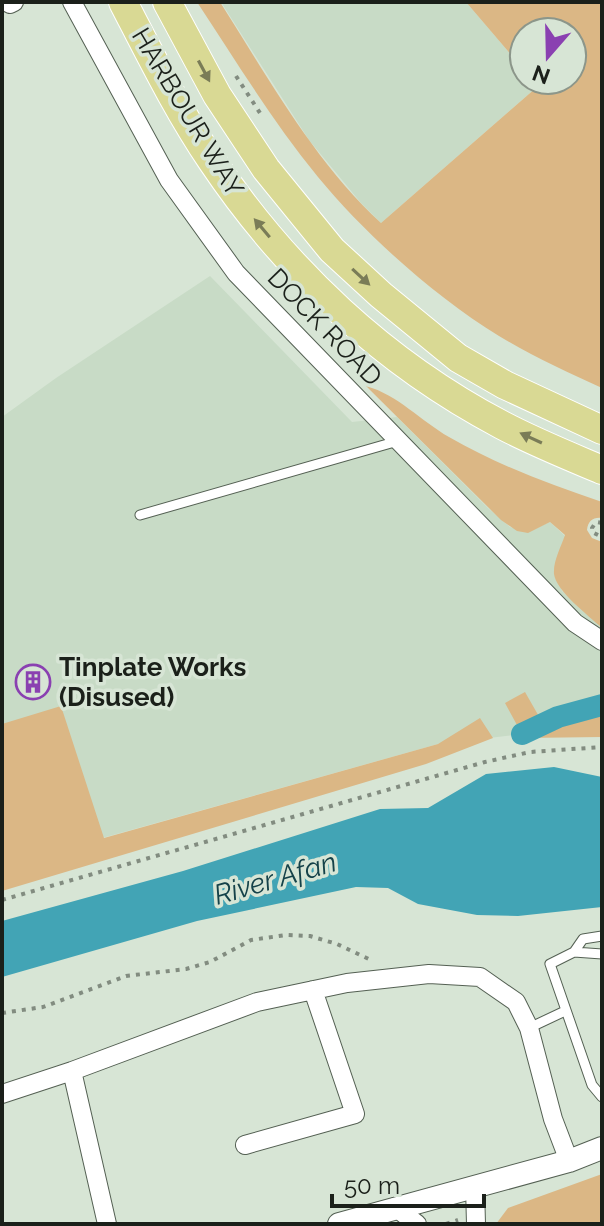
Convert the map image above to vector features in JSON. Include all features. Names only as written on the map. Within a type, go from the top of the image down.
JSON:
[{"type":"main road","name":"HARBOUR WAY","points":[[123,2],[167,88],[210,159],[255,220],[310,282],[348,319],[452,396],[502,425],[602,470]]},
{"type":"main road","name":"HARBOUR WAY","points":[[167,2],[225,108],[266,169],[332,250],[458,358],[505,385],[602,430]]},
{"type":"street","name":"DOCK ROAD","points":[[72,2],[169,180],[236,273],[575,623],[602,641]]},
{"type":"street","points":[[2,1094],[257,1002],[347,983],[429,974],[480,977],[516,1002],[529,1028],[553,1119],[569,1161]]},
{"type":"street","points":[[245,1145],[355,1114],[313,990]]},
{"type":"street","points":[[72,1071],[107,1224]]},
{"type":"street","points":[[339,1224],[569,1161],[602,1148]]},
{"type":"street","points":[[475,1187],[476,1224]]},
{"type":"street","points":[[395,1207],[417,1224]]},
{"type":"lane","points":[[140,515],[399,440]]},
{"type":"lane","points":[[600,1096],[592,1085],[550,964],[574,952],[583,939],[602,936]]},
{"type":"lane","points":[[574,952],[602,954]]},
{"type":"lane","points":[[529,1028],[565,1011]]},
{"type":"path","points":[[229,64],[262,115]]},
{"type":"path","points":[[602,523],[596,522],[592,528],[592,532],[602,537]]},
{"type":"path","points":[[2,900],[485,762],[530,752],[602,747]]},
{"type":"path","points":[[2,1013],[43,1007],[126,976],[210,962],[251,940],[286,935],[310,936],[337,944],[381,964]]},
{"type":"shaded area","points":[[197,2],[220,2],[314,146],[334,173],[381,223],[527,96],[588,96],[588,16],[508,16],[508,51],[466,2],[602,2],[602,388],[499,336],[426,284],[337,199],[301,156]]},
{"type":"shaded area","points":[[221,2],[466,2],[508,51],[508,96],[527,96],[381,223],[309,140]]},
{"type":"shaded area","points":[[210,276],[352,422],[397,417],[510,527],[528,532],[550,522],[565,536],[555,564],[562,591],[602,628],[602,705],[537,725],[522,734],[438,744],[38,856],[2,877],[2,417]]},
{"type":"shaded area","points":[[366,386],[389,396],[467,447],[543,481],[602,502],[602,518],[592,520],[587,530],[592,538],[602,542],[602,628],[574,603],[556,581],[555,564],[565,535],[550,522],[528,533],[517,531],[501,520]]},
{"type":"shaded area","points":[[525,692],[541,720],[572,708],[602,702],[602,737],[524,738],[505,703]]},
{"type":"shaded area","points":[[61,706],[104,838],[438,744],[480,718],[493,738],[426,764],[2,891],[2,724]]},
{"type":"shaded area","points":[[602,1174],[602,1224],[496,1224],[508,1208]]},
{"type":"water","name":"River Afan","points":[[554,767],[602,777],[602,907],[518,916],[477,915],[418,904],[388,888],[356,887],[197,921],[2,977],[2,921],[183,871],[380,809],[428,808],[486,774]]},
{"type":"waterway","points":[[522,734],[558,717],[602,705]]},
{"type":"place","name":"Tinplate Works (Disused)","points":[[33,682]]}]
